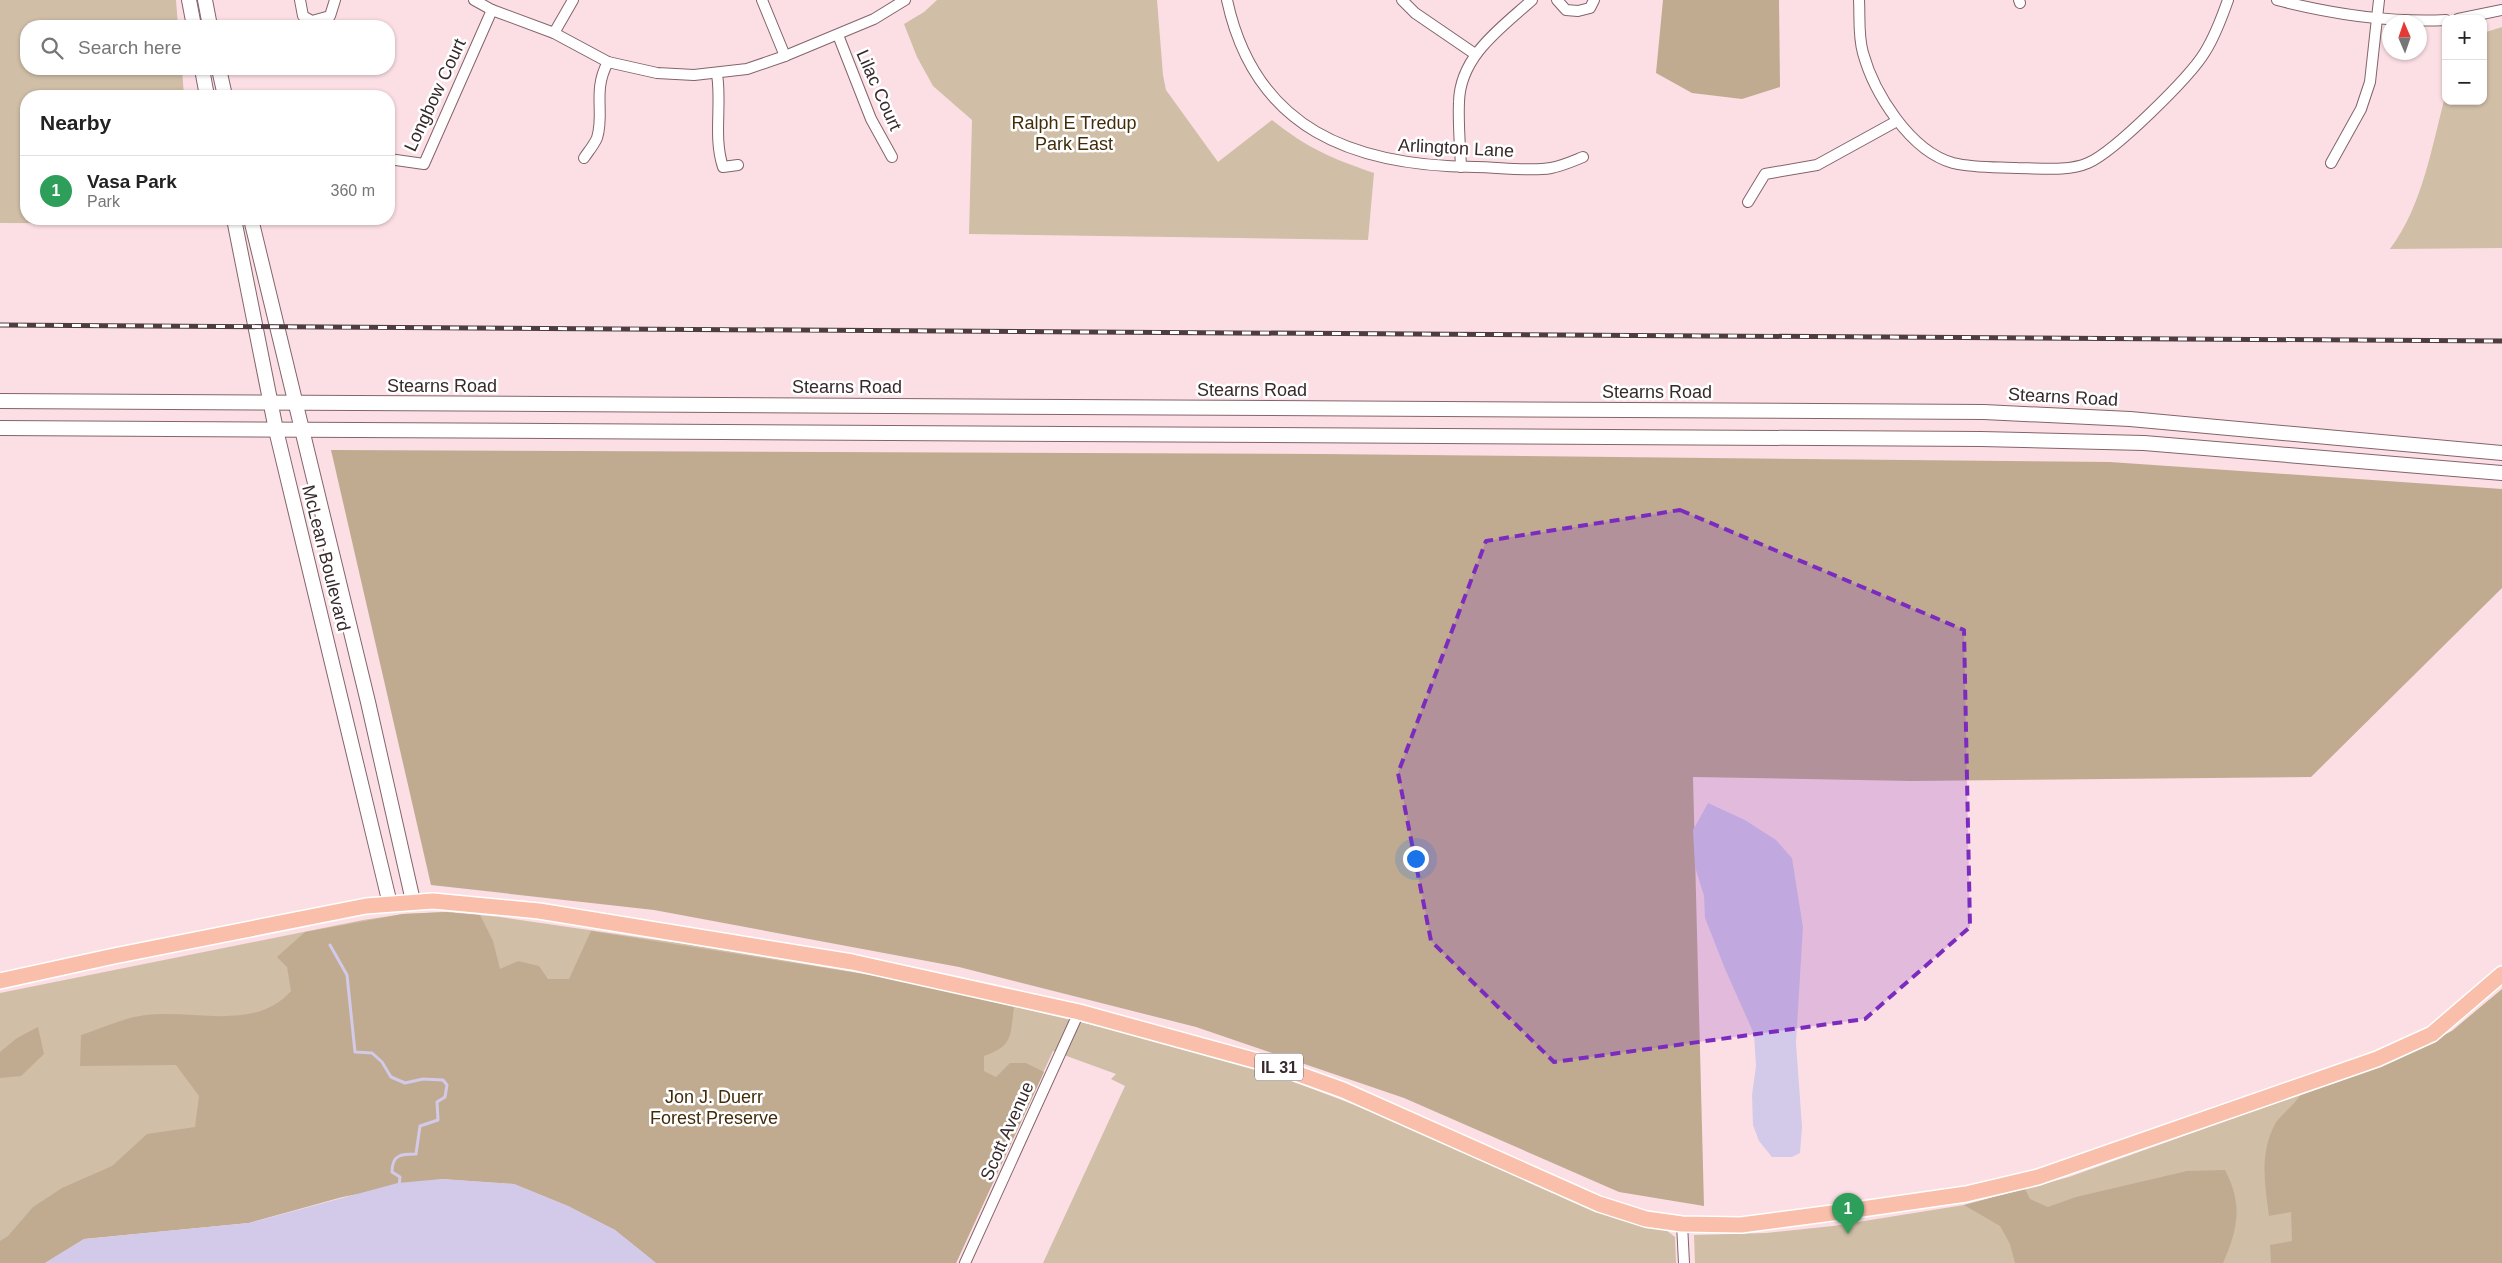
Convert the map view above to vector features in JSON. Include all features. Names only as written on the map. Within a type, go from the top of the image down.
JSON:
[{"type":"main road","points":[[189,0],[193,20]]},
{"type":"main road","points":[[205,0],[209,20]]},
{"type":"main road","points":[[203,75],[206,90]]},
{"type":"main road","points":[[220,75],[224,90]]},
{"type":"main road","name":"McLean Boulevard","points":[[235,225],[276,430],[390,904]]},
{"type":"main road","name":"McLean Boulevard","points":[[252,225],[304,431],[413,901]]},
{"type":"main road","name":"Stearns Road","points":[[0,401],[1984,412],[2139,420],[2502,453]]},
{"type":"main road","points":[[0,428],[1990,439],[2144,443],[2502,473]]},
{"type":"main road","name":"IL 31","points":[[0,981],[114,956],[366,906],[413,901],[484,905],[539,911],[852,962],[1079,1012],[1279,1067],[1343,1090],[1599,1204],[1646,1219],[1682,1224],[1741,1225],[1966,1194],[2038,1177],[2377,1059],[2432,1034],[2502,974]]},
{"type":"street","points":[[300,0],[305,20]]},
{"type":"street","points":[[316,20],[330,16],[335,0]]},
{"type":"street","points":[[474,0],[492,10],[554,33],[608,62],[657,73],[717,74],[748,69],[785,56],[874,19],[905,0]]},
{"type":"street","points":[[554,33],[573,0]]},
{"type":"street","points":[[762,0],[785,56]]},
{"type":"street","name":"Arlington Lane","points":[[1227,0],[1232,26],[1243,52],[1261,83],[1288,112],[1317,133],[1352,150],[1389,160],[1425,166],[1550,168],[1583,157]]},
{"type":"street","points":[[1402,0],[1416,13],[1475,54]]},
{"type":"street","points":[[1461,167],[1459,100],[1464,76],[1475,54],[1532,0]]},
{"type":"street","points":[[1556,0],[1566,10],[1578,11],[1590,8],[1594,0]]},
{"type":"street","points":[[1859,0],[1863,53],[1872,77],[1897,121],[1914,139],[1933,154],[1952,162],[1976,167],[2040,168],[2070,168],[2088,163],[2112,148],[2193,69],[2206,51],[2228,0]]},
{"type":"street","points":[[2277,0],[2309,8],[2377,19],[2442,20]]},
{"type":"street","points":[[2331,163],[2361,109],[2370,82],[2379,0]]},
{"type":"street","name":"Longbow Court","points":[[395,160],[424,164],[492,10]]},
{"type":"street","points":[[2478,15],[2502,10]]},
{"type":"street","name":"Lilac Court","points":[[838,35],[871,119],[892,157]]},
{"type":"street","points":[[584,158],[598,135],[599,88],[602,74],[608,62]]},
{"type":"street","points":[[717,74],[719,88],[718,152],[724,167],[738,165]]},
{"type":"street","points":[[1748,202],[1765,174],[1817,164],[1897,121]]},
{"type":"street","name":"Scott Avenue","points":[[965,1263],[1079,1012]]},
{"type":"street","points":[[1682,1224],[1684,1263]]},
{"type":"highlighted area","points":[[1680,510],[1964,630],[1970,927],[1865,1019],[1554,1062],[1431,941],[1398,773],[1486,541]]},
{"type":"green space","points":[[0,0],[176,0],[178,20],[20,20],[20,75],[182,75],[184,90],[20,90],[20,223],[0,223]]},
{"type":"green space","name":"Ralph E Tredup Park East","points":[[937,0],[1157,0],[1166,90],[1218,162],[1272,120],[1321,152],[1374,173],[1368,240],[969,234],[972,120],[933,86],[917,57],[904,24],[924,12]]},
{"type":"green space","points":[[1663,0],[1779,0],[1780,87],[1742,99],[1692,93],[1656,73]]},
{"type":"green space","points":[[2502,27],[2502,248],[2390,249],[2401,232],[2419,194],[2443,105],[2487,105],[2487,32]]},
{"type":"green space","points":[[331,450],[1322,454],[2110,462],[2502,489],[2502,588],[2311,777],[1912,781],[1693,777],[1704,1206],[1619,1192],[1404,1098],[1196,1027],[959,967],[654,910],[431,885]]},
{"type":"green space","name":"Jon J. Duerr Forest Preserve","points":[[446,912],[500,917],[685,944],[901,980],[1122,1032],[1265,1071],[1371,1111],[1620,1219],[1666,1230],[1675,1237],[1676,1263],[1043,1263],[1125,1086],[1111,1079],[1116,1074],[1053,1051],[956,1263],[656,1263],[615,1230],[568,1206],[514,1184],[442,1179],[154,1231],[84,1239],[45,1263],[0,1263],[0,993],[363,920],[403,914]]},
{"type":"green space","name":"Jon J. Duerr Forest Preserve","points":[[446,912],[480,915],[493,941],[500,969],[518,961],[539,966],[548,979],[569,979],[591,931],[901,980],[1014,1007],[1009,1038],[1001,1048],[984,1056],[984,1071],[996,1077],[1010,1063],[1026,1063],[1044,1072],[956,1263],[656,1263],[615,1230],[568,1206],[514,1184],[442,1179],[346,1196],[249,1223],[84,1239],[45,1263],[0,1263],[0,1241],[8,1236],[33,1207],[62,1188],[112,1166],[147,1134],[195,1127],[199,1096],[176,1065],[80,1066],[81,1035],[138,1016],[165,1014],[223,1016],[242,1015],[260,1011],[276,1004],[291,991],[287,967],[277,957],[305,932],[403,914]]},
{"type":"green space","points":[[2502,989],[2502,1263],[2271,1263],[2270,1245],[2292,1241],[2291,1212],[2269,1216],[2266,1193],[2265,1158],[2270,1135],[2277,1121],[2301,1094],[2394,1061],[2452,1031]]},
{"type":"green space","points":[[2489,1000],[2502,1263],[1695,1263],[1694,1235],[1766,1233],[1833,1226],[1964,1205],[2069,1177],[2394,1061],[2452,1031]]},
{"type":"green space","points":[[38,1027],[44,1054],[21,1076],[0,1078],[0,1052],[17,1038]]},
{"type":"green space","points":[[2225,1170],[2234,1194],[2236,1216],[2232,1239],[2223,1263],[2015,1263],[2010,1244],[2000,1226],[1964,1205],[2025,1189],[2030,1199],[2048,1207],[2076,1197],[2187,1171]]},
{"type":"shaded area","points":[[1708,803],[1745,820],[1776,840],[1792,858],[1803,927],[1796,1043],[1802,1127],[1800,1153],[1792,1157],[1772,1157],[1759,1141],[1753,1125],[1752,1095],[1756,1066],[1754,1034],[1705,918],[1704,896],[1695,867],[1693,830]]},
{"type":"shaded area","points":[[442,1179],[514,1184],[568,1206],[615,1230],[656,1263],[45,1263],[84,1239],[249,1223],[398,1183]]},
{"type":"waterway","points":[[330,945],[347,975],[355,1052],[372,1053],[382,1062],[391,1077],[405,1083],[423,1079],[443,1080],[447,1085],[445,1097],[437,1102],[438,1120],[420,1126],[416,1154],[399,1156],[392,1166],[392,1172],[400,1177],[399,1186]]},
{"type":"railway","points":[[0,325],[2502,341]]},
{"type":"place","name":"Vasa Park","points":[[1848,1234]]}]
